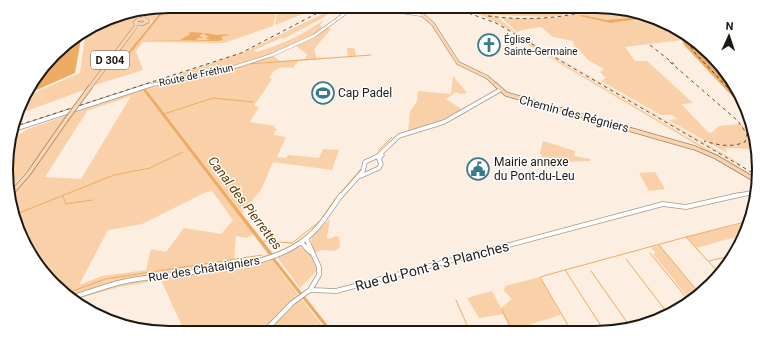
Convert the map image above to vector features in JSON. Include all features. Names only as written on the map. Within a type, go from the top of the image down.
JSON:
[{"type":"main road","name":"Chemin des Régniers","points":[[422,15],[434,25],[458,63],[487,77],[500,90],[514,98],[700,150],[716,157],[752,178]]},
{"type":"main road","name":"D 304","points":[[14,189],[36,163],[66,120],[130,35],[136,26],[137,16]]},
{"type":"main road","name":"D 304","points":[[141,16],[146,19]]},
{"type":"main road","points":[[136,22],[146,19]]},
{"type":"main road","points":[[136,22],[144,23],[148,21],[146,19]]},
{"type":"main road","name":"D 304","points":[[130,35],[144,23]]},
{"type":"street","name":"Route de Fréthun","points":[[18,128],[147,86],[179,77],[228,69],[274,54],[314,36],[343,13]]},
{"type":"street","points":[[409,13],[422,15]]},
{"type":"street","points":[[710,63],[717,71]]},
{"type":"street","name":"Rue des Châtaigniers","points":[[77,296],[122,282],[245,264],[278,255],[301,242],[323,222],[365,167],[366,161],[372,159],[399,136],[444,122],[500,90]]},
{"type":"street","name":"Rue des Châtaigniers","points":[[355,181],[380,167],[379,161],[385,149]]},
{"type":"street","points":[[372,159],[379,161]]},
{"type":"street","points":[[365,167],[372,171]]},
{"type":"street","name":"Rue du Pont à 3 Planches","points":[[308,291],[336,291],[665,204],[686,207],[750,193]]},
{"type":"street","points":[[270,326],[299,297],[308,291],[320,271],[306,238]]},
{"type":"street","points":[[301,242],[315,257]]},
{"type":"shaded area","points":[[159,13],[153,21],[143,18],[142,15]]},
{"type":"shaded area","points":[[162,13],[276,13],[273,26],[224,43],[143,42],[136,51],[143,70],[92,86],[136,30],[141,25],[152,22],[137,41],[140,41]]},
{"type":"shaded area","points":[[277,13],[303,13],[303,14],[275,25]]},
{"type":"shaded area","points":[[325,13],[329,13],[283,39],[281,38],[254,50],[257,52],[283,43],[323,21],[320,25],[322,27],[329,24],[326,27],[331,29],[314,49],[317,59],[342,57],[298,61],[293,68],[279,68],[276,70],[271,74],[269,78],[272,79],[254,106],[259,107],[250,122],[275,126],[274,128],[277,129],[273,135],[286,137],[277,157],[286,158],[288,155],[319,158],[323,149],[339,150],[332,170],[273,162],[261,190],[242,213],[145,88],[154,82],[244,52]],"holes":[[[296,46],[307,54],[305,59],[280,61],[274,56]]]},
{"type":"shaded area","points":[[476,13],[493,13],[495,15],[491,15],[497,17],[491,17],[498,18],[523,38],[496,22]]},
{"type":"shaded area","points":[[493,13],[578,13],[548,17],[498,15]]},
{"type":"shaded area","points":[[581,13],[606,13],[633,17],[607,20],[583,15],[579,16],[612,23],[640,20],[638,19],[665,29],[683,39],[625,47],[635,61],[647,61],[693,103],[681,104],[708,132],[711,133],[719,126],[740,124],[746,127],[751,149],[725,148],[727,153],[668,120],[678,119],[672,115],[661,115],[601,81],[606,78],[600,72],[604,69],[588,60],[579,49],[574,46],[573,41],[553,37],[541,27],[517,32],[502,18],[553,18]]},
{"type":"shaded area","points":[[583,15],[607,20],[633,17],[640,19],[611,23],[579,16]]},
{"type":"shaded area","points":[[137,16],[137,19],[133,24],[134,26],[87,89],[24,112],[33,93],[80,73],[85,38],[100,29],[119,21]]},
{"type":"shaded area","points":[[190,32],[204,33],[199,36],[204,38],[196,38],[198,39],[195,40],[210,40],[205,38],[209,37],[204,34],[205,33],[217,35],[231,34],[221,37],[223,40],[219,41],[145,40],[180,40],[189,35]]},
{"type":"shaded area","points":[[522,39],[738,167],[737,168],[712,154],[520,40]]},
{"type":"shaded area","points":[[526,39],[741,164],[740,165]]},
{"type":"shaded area","points":[[682,40],[691,45],[704,58],[723,78],[736,101],[684,45]]},
{"type":"shaded area","points":[[81,41],[75,73],[34,91],[48,71],[66,52]]},
{"type":"shaded area","points":[[347,48],[354,48],[356,56],[371,55],[348,57]]},
{"type":"shaded area","points":[[453,76],[467,93],[460,94],[456,92],[446,99],[463,110],[437,123],[408,131],[410,112],[417,101],[418,91],[451,94]]},
{"type":"shaded area","points":[[145,88],[273,254],[269,255],[143,90]]},
{"type":"shaded area","points":[[143,89],[253,234],[247,238],[236,236],[234,262],[261,257],[267,254],[322,326],[182,326],[161,280],[119,287],[80,298],[66,287],[45,265],[29,239],[21,220],[14,191],[28,177],[73,113]],"holes":[[[131,96],[81,179],[45,177],[87,111]],[[212,191],[233,220],[221,234],[184,228],[166,252],[151,249],[146,270],[102,276],[79,285],[108,230],[142,224],[204,193]]]},
{"type":"shaded area","points":[[68,115],[33,163],[14,186],[13,159],[17,136],[28,129]]},
{"type":"shaded area","points":[[543,141],[575,151],[574,156],[590,159],[590,161],[547,163],[540,153]]},
{"type":"shaded area","points":[[655,172],[665,189],[649,191],[639,173]]},
{"type":"shaded area","points":[[330,219],[327,237],[328,239],[336,236],[339,237],[340,247],[335,251],[322,250],[315,253],[312,247],[311,237]]},
{"type":"shaded area","points":[[742,224],[737,237],[696,248],[686,237]]},
{"type":"shaded area","points":[[659,245],[696,289],[687,296],[653,254],[656,253],[651,248]]},
{"type":"shaded area","points":[[296,247],[301,247],[308,251],[313,257],[318,269],[300,288],[277,257]]},
{"type":"shaded area","points":[[540,277],[561,315],[524,326],[509,326],[503,314],[479,318],[467,298],[492,291],[501,308],[512,299],[504,291],[505,286]]},
{"type":"waterway","name":"Canal des Pierrettes","points":[[125,58],[161,13]]},
{"type":"waterway","points":[[248,64],[371,55]]},
{"type":"waterway","points":[[250,63],[265,59]]},
{"type":"waterway","points":[[218,72],[241,67]]},
{"type":"waterway","points":[[181,76],[209,72]]},
{"type":"waterway","points":[[164,114],[213,98],[253,102]]},
{"type":"waterway","points":[[378,151],[392,137]]},
{"type":"waterway","points":[[19,213],[114,175],[150,168],[183,152]]},
{"type":"waterway","points":[[322,218],[336,198],[361,169]]},
{"type":"waterway","points":[[63,196],[66,204],[92,200]]},
{"type":"waterway","points":[[264,241],[292,243],[320,221]]},
{"type":"waterway","points":[[686,237],[743,223]]},
{"type":"waterway","points":[[565,270],[686,237]]},
{"type":"waterway","points":[[686,237],[716,270]]},
{"type":"waterway","points":[[659,245],[696,289]]},
{"type":"waterway","points":[[650,253],[686,297]]},
{"type":"waterway","points":[[71,292],[105,279],[262,255]]},
{"type":"waterway","name":"Canal des Pierrettes","points":[[271,256],[326,326]]},
{"type":"waterway","points":[[709,261],[725,257]]},
{"type":"waterway","points":[[626,259],[665,310]]},
{"type":"waterway","points":[[565,270],[601,326]]},
{"type":"waterway","points":[[565,270],[540,277],[569,326]]},
{"type":"waterway","points":[[591,271],[627,323]]},
{"type":"waterway","points":[[336,289],[358,283]]},
{"type":"waterway","points":[[456,300],[467,326]]},
{"type":"waterway","points":[[502,310],[510,326]]},
{"type":"ferry route","points":[[690,44],[694,52],[731,91]]},
{"type":"railway","points":[[19,125],[241,53],[318,13]]},
{"type":"railway","points":[[468,13],[496,23],[752,172]]},
{"type":"railway","points":[[488,16],[531,19],[578,13]]},
{"type":"railway","points":[[650,45],[674,64]]},
{"type":"railway","points":[[670,62],[738,121],[747,134],[745,142],[735,145],[719,145],[704,141]]},
{"type":"place","name":"Église Sainte-Germaine","points":[[489,45]]},
{"type":"place","name":"Cap Padel","points":[[323,93]]},
{"type":"place","name":"Mairie annexe du Pont-du-Leu","points":[[478,169]]}]
